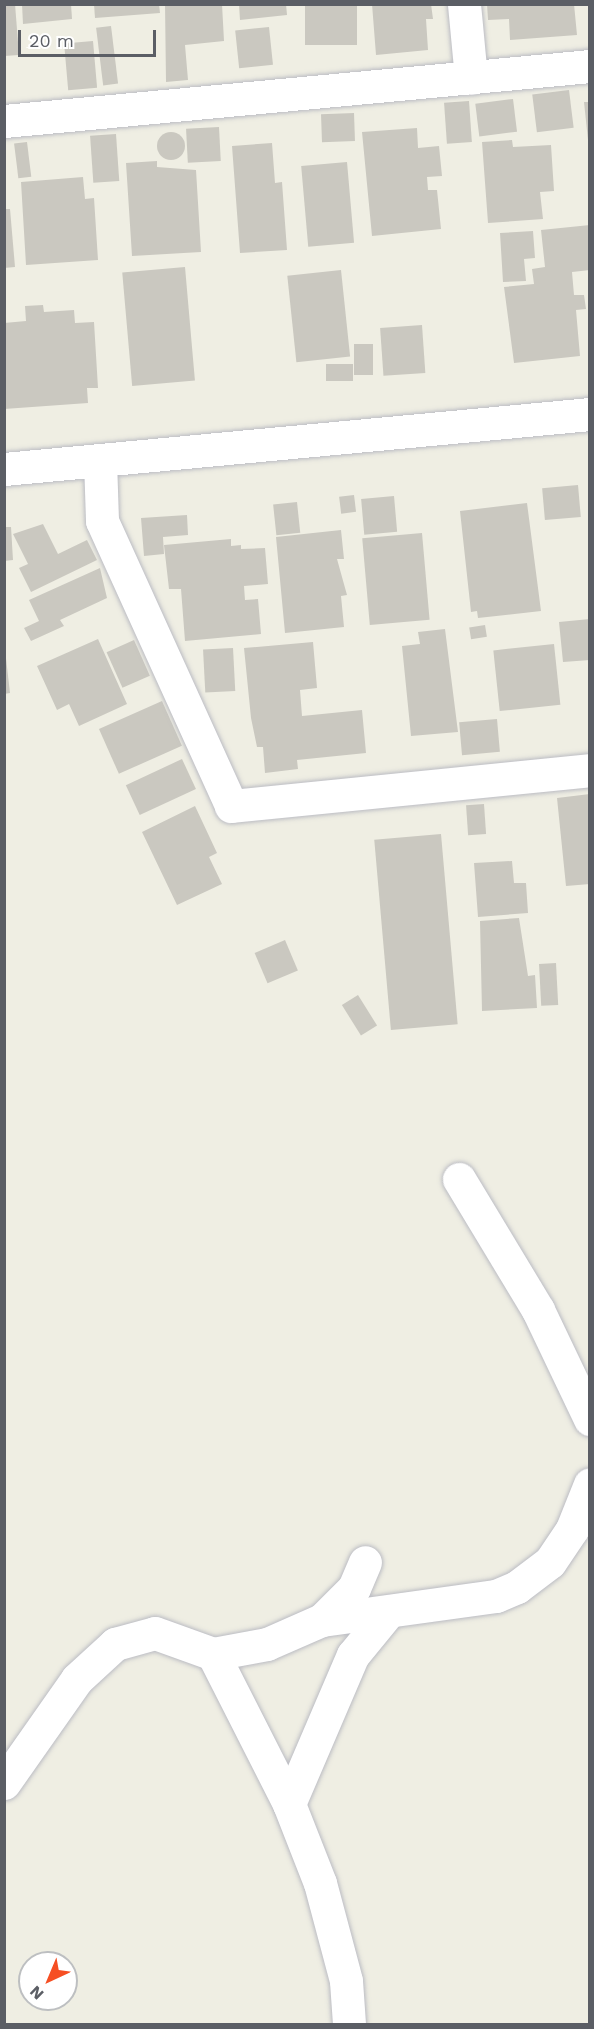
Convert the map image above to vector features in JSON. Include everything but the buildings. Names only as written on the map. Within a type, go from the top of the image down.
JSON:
[{"type":"street","points":[[464,4],[471,78]]},
{"type":"street","points":[[4,121],[590,66]]},
{"type":"street","points":[[4,469],[590,414]]},
{"type":"street","points":[[100,460],[102,521],[231,806],[590,770]]},
{"type":"street","points":[[459,1179],[538,1310],[590,1419]]},
{"type":"street","points":[[4,1783],[77,1679],[115,1644],[155,1633],[213,1654],[267,1644],[322,1620],[385,1616],[517,1587],[562,1545],[590,1484]]},
{"type":"street","points":[[322,1620],[354,1588],[365,1562]]},
{"type":"street","points":[[289,1804],[353,1655],[385,1616]]},
{"type":"street","points":[[213,1654],[289,1804],[336,1937],[349,2025]]}]
